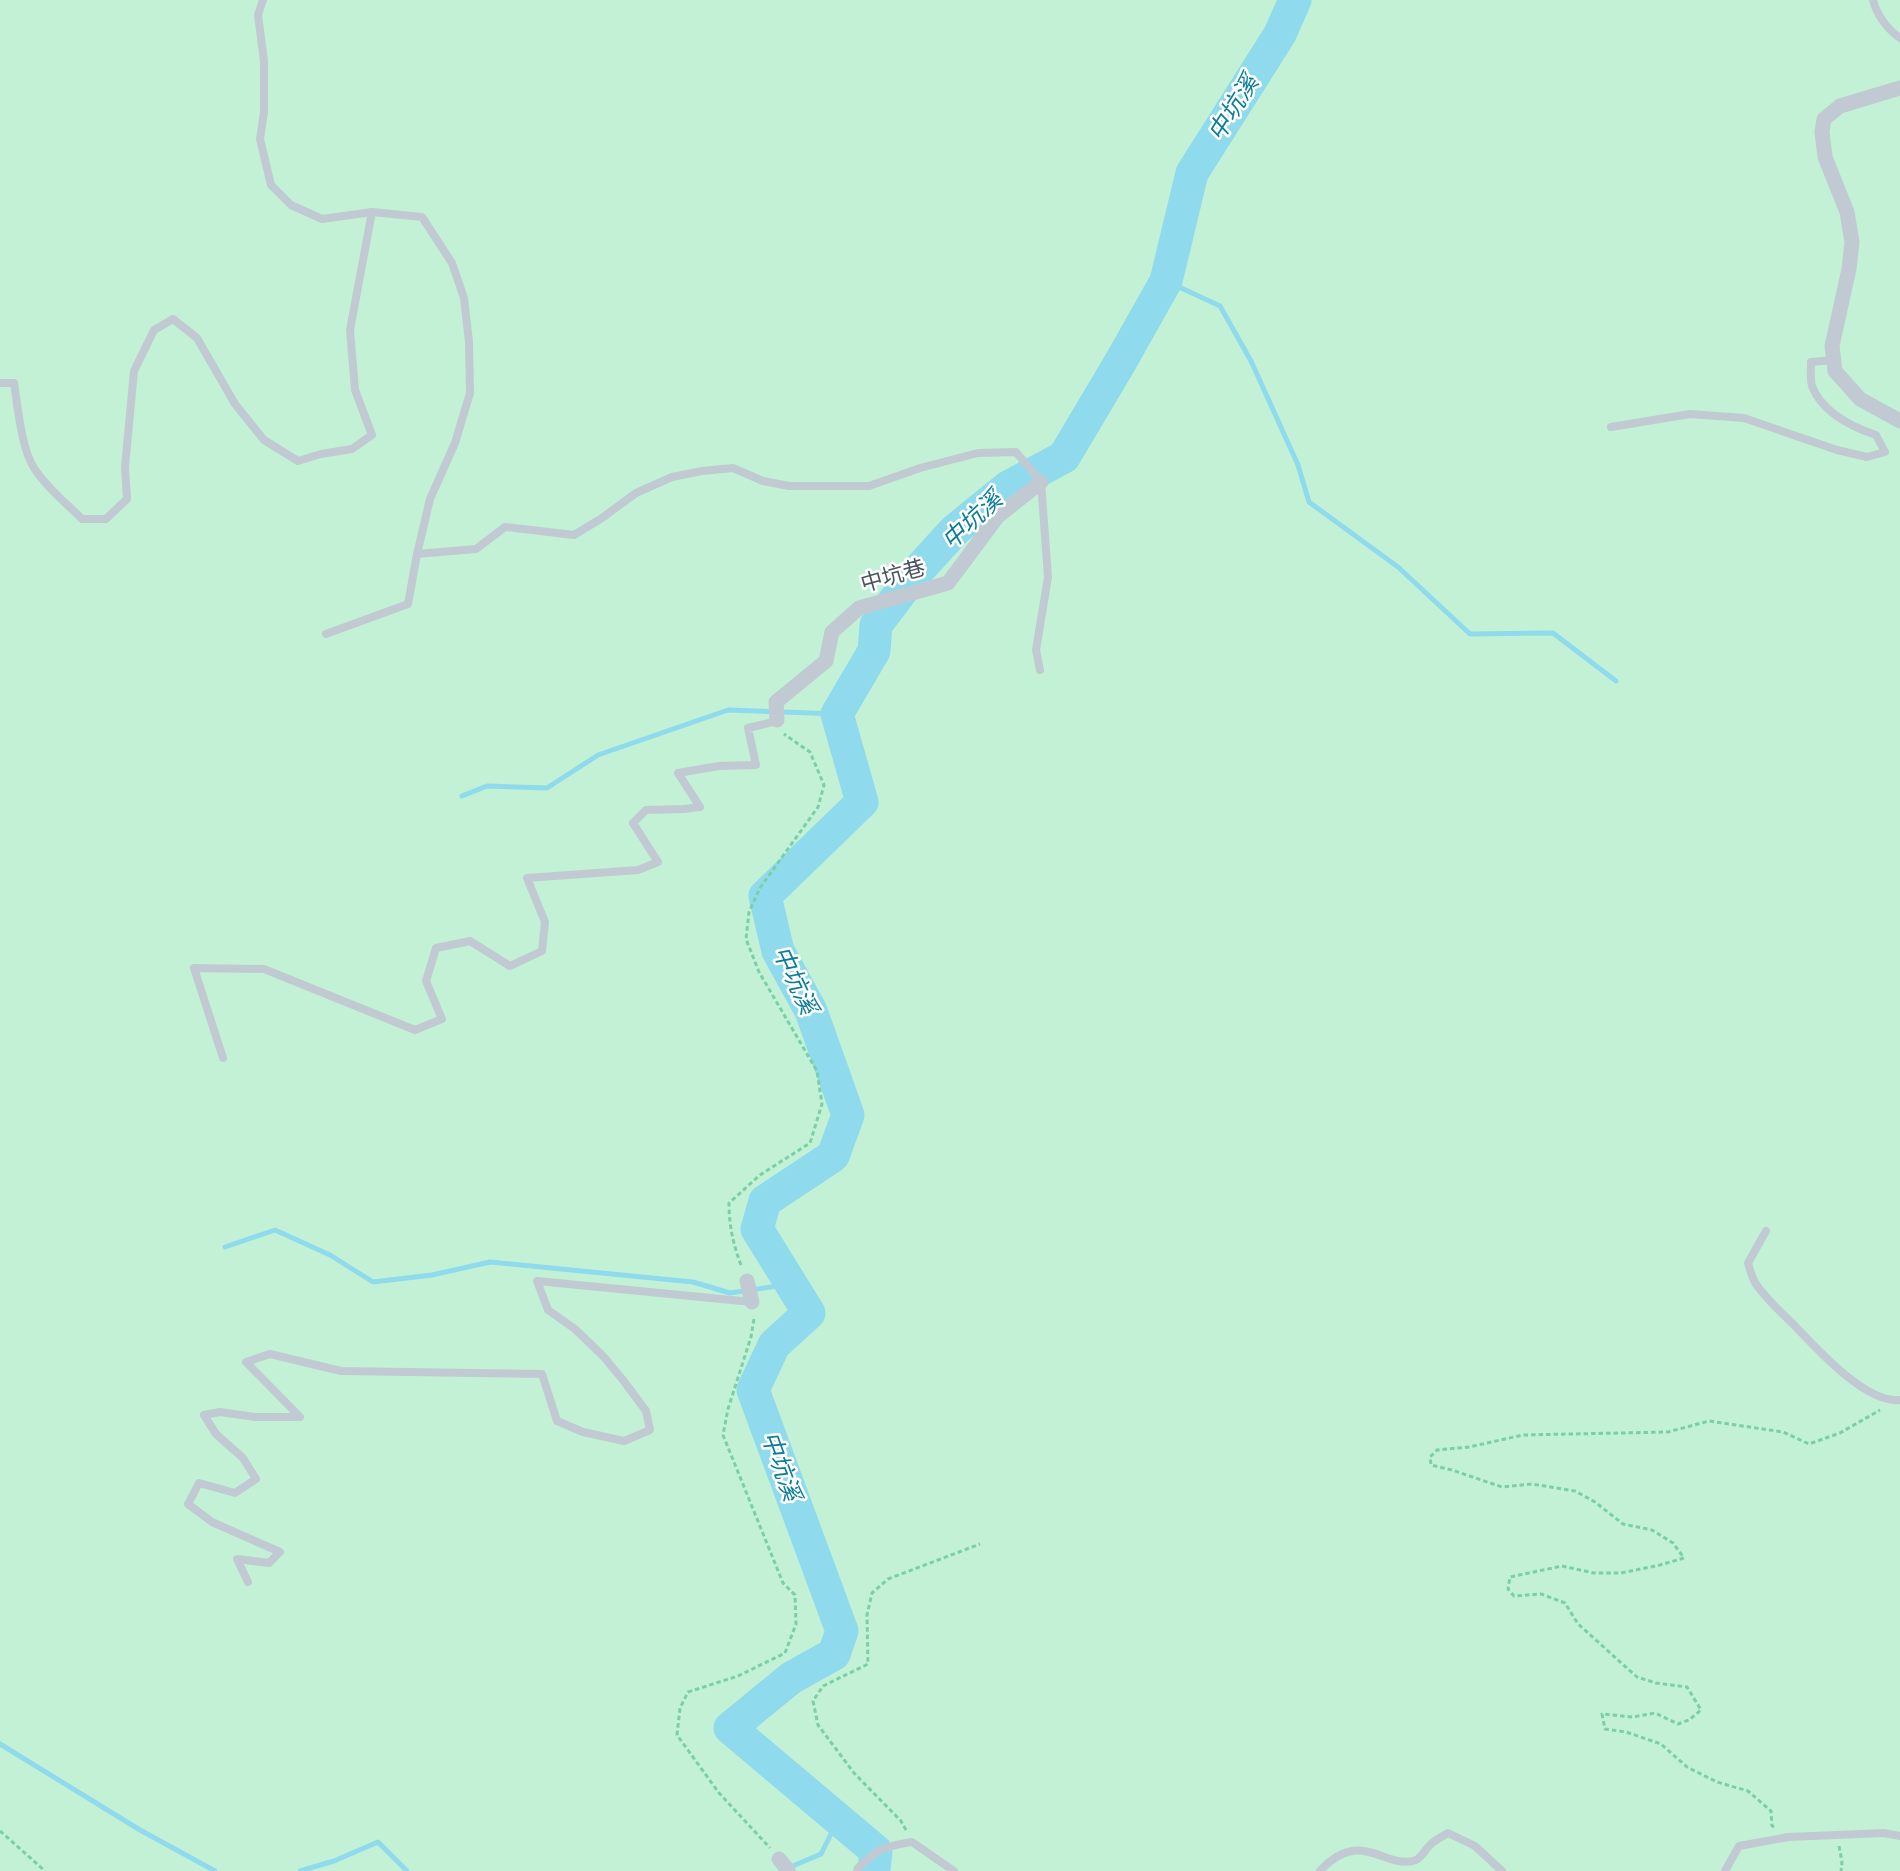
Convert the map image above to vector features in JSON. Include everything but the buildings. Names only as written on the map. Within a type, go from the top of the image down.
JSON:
[{"type":"street","points":[[1900,88],[1840,106],[1824,119],[1822,132],[1825,157],[1847,212],[1852,242],[1849,269],[1832,346],[1835,371],[1860,399],[1900,421]]},
{"type":"street","name":"中坑巷","points":[[777,720],[776,702],[826,661],[832,632],[859,608],[948,583],[998,516],[1041,482]]},
{"type":"street","points":[[747,1281],[752,1302]]},
{"type":"lane","points":[[263,0],[258,15],[264,61],[264,112],[260,139],[271,185],[291,205],[322,219],[372,212],[422,217],[452,263],[464,298],[469,342],[470,393],[455,443],[430,499],[408,604],[326,634]]},
{"type":"lane","points":[[1873,0],[1875,8],[1894,34],[1900,38]]},
{"type":"lane","points":[[0,382],[14,383],[21,431],[33,467],[52,490],[82,519],[106,519],[127,499],[125,467],[134,371],[154,330],[173,318],[197,338],[235,404],[264,440],[298,461],[321,454],[352,449],[372,435],[355,390],[350,330],[372,212]]},
{"type":"lane","points":[[1611,427],[1690,414],[1744,418],[1837,450],[1867,457],[1885,452],[1876,435],[1859,429],[1824,404],[1811,385],[1810,362],[1833,360]]},
{"type":"lane","points":[[417,554],[476,549],[505,527],[574,535],[636,493],[672,477],[702,471],[733,468],[763,481],[789,486],[869,486],[921,468],[978,453],[1016,452],[1041,482],[1048,577],[1036,650],[1040,670]]},
{"type":"lane","points":[[223,1058],[194,968],[264,969],[415,1030],[442,1019],[426,981],[436,948],[470,941],[510,966],[542,951],[545,922],[527,878],[638,870],[658,862],[633,823],[646,810],[700,807],[678,773],[719,766],[756,765],[748,728],[777,720]]},
{"type":"lane","points":[[1766,1231],[1748,1263],[1755,1283],[1830,1362],[1864,1388],[1896,1400]]},
{"type":"lane","points":[[248,1582],[237,1560],[269,1563],[280,1552],[212,1522],[188,1504],[199,1483],[235,1493],[256,1479],[243,1458],[216,1434],[204,1415],[220,1412],[255,1417],[300,1417],[246,1362],[270,1354],[341,1371],[542,1374],[556,1420],[583,1432],[624,1441],[650,1430],[646,1411],[603,1356],[575,1329],[548,1310],[537,1281],[752,1302]]},
{"type":"lane","points":[[1320,1871],[1325,1865],[1347,1851],[1368,1852],[1400,1863],[1417,1860],[1431,1844],[1448,1833],[1475,1846],[1502,1871]]},
{"type":"lane","points":[[1725,1871],[1739,1846],[1788,1837],[1884,1833],[1900,1836]]},
{"type":"lane","points":[[857,1871],[876,1851],[912,1842],[954,1871]]},
{"type":"path","points":[[747,1281],[735,1251],[729,1224],[729,1203],[760,1174],[810,1143],[822,1104],[817,1071],[759,972],[746,939],[749,912],[760,888],[818,807],[824,786],[810,752],[781,732],[777,720]]},
{"type":"path","points":[[752,1302],[754,1317],[751,1337],[736,1379],[723,1435],[783,1583],[795,1595],[796,1624],[785,1653],[738,1676],[688,1692],[680,1708],[677,1735],[719,1793],[783,1864]]},
{"type":"path","points":[[1788,1837],[1772,1826],[1771,1811],[1749,1791],[1717,1782],[1687,1767],[1661,1744],[1626,1732],[1605,1729],[1602,1714],[1633,1718],[1655,1713],[1678,1724],[1689,1720],[1701,1710],[1687,1687],[1656,1683],[1637,1677],[1578,1624],[1564,1603],[1542,1594],[1514,1596],[1508,1589],[1510,1577],[1562,1566],[1594,1573],[1621,1573],[1684,1558],[1672,1543],[1652,1530],[1623,1524],[1595,1502],[1575,1491],[1532,1484],[1502,1487],[1431,1465],[1430,1457],[1437,1450],[1469,1447],[1523,1436],[1668,1432],[1709,1421],[1783,1432],[1809,1444],[1840,1433],[1896,1400]]},
{"type":"path","points":[[912,1842],[901,1821],[854,1773],[818,1725],[813,1701],[823,1686],[868,1664],[867,1615],[872,1593],[888,1579],[980,1544]]},
{"type":"path","points":[[0,1831],[45,1871]]},
{"type":"path","points":[[1836,1835],[1842,1862],[1841,1871]]},
{"type":"green space","points":[[0,0],[1900,0],[1900,1871],[0,1871]]},
{"type":"waterway","name":"中坑溪","points":[[874,1871],[876,1851],[730,1728],[791,1678],[834,1654],[842,1631],[753,1390],[774,1345],[809,1313],[757,1229],[765,1201],[833,1156],[848,1115],[811,1011],[778,951],[765,896],[862,802],[837,714],[874,651],[876,625],[913,576],[955,530],[1008,487],[1064,457],[1166,281],[1192,173],[1280,34],[1295,0]]},
{"type":"waterway","points":[[1166,281],[1220,306],[1251,361],[1298,465],[1309,502],[1398,567],[1470,634],[1553,633],[1616,681]]},
{"type":"waterway","points":[[462,796],[487,786],[547,788],[598,755],[728,710],[837,714]]},
{"type":"waterway","points":[[225,1247],[275,1230],[330,1255],[373,1282],[432,1275],[490,1262],[693,1282],[730,1293],[791,1284]]},
{"type":"waterway","points":[[0,1744],[140,1830],[215,1871]]},
{"type":"waterway","points":[[788,1868],[821,1854],[838,1820]]},
{"type":"waterway","points":[[300,1871],[334,1861],[378,1842],[407,1871]]}]
